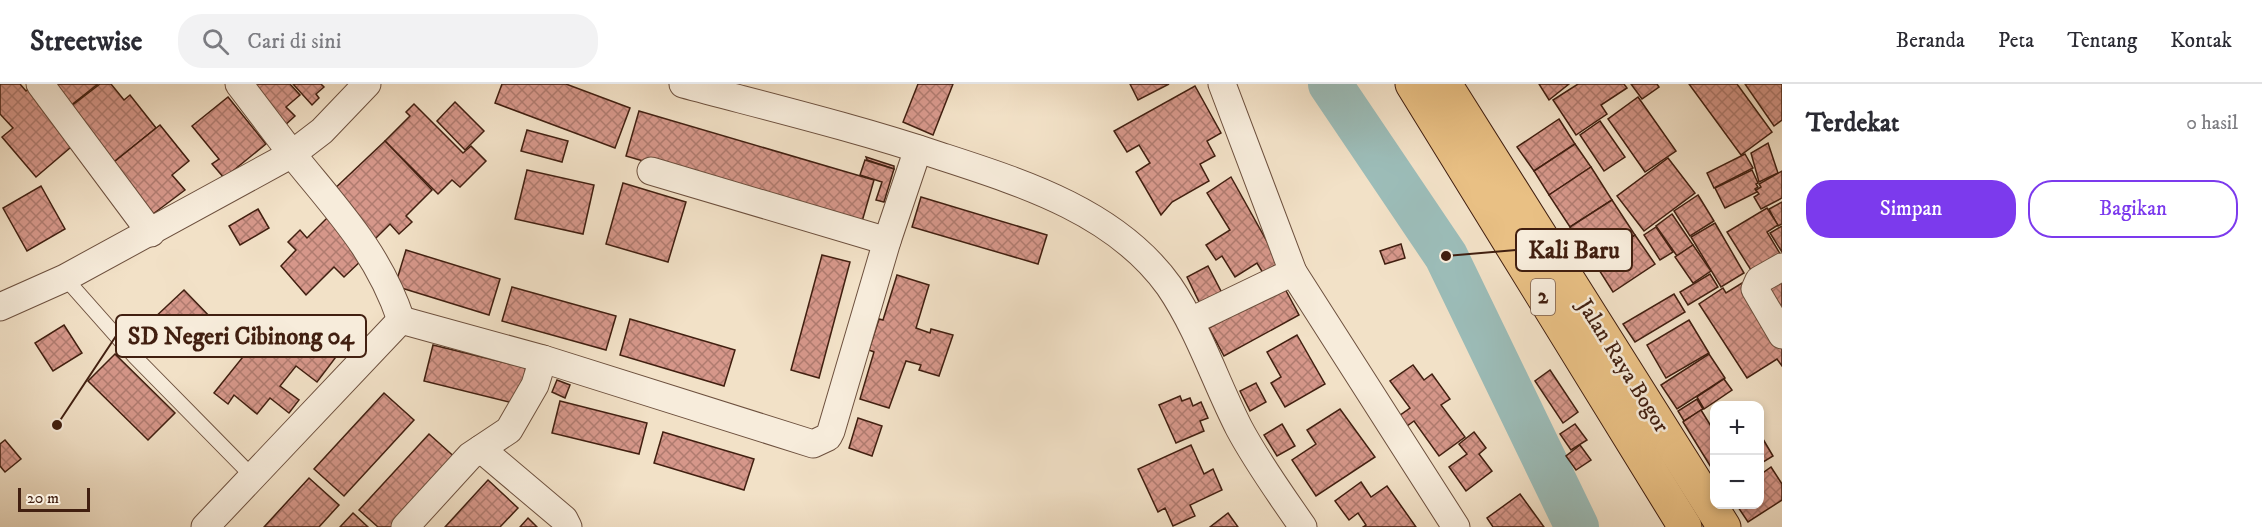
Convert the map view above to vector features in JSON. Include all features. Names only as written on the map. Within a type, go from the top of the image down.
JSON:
[{"type":"highway","name":"Jalan Raya Bogor","points":[[1412,84],[1680,519]]},
{"type":"highway","name":"Jalan Raya Bogor","points":[[1445,84],[1724,527]]},
{"type":"highway","points":[[1680,519],[1703,492]]},
{"type":"street","points":[[40,84],[151,232]]},
{"type":"street","points":[[239,84],[369,249],[389,286],[401,320]]},
{"type":"street","points":[[2,300],[65,278],[292,154],[322,131],[368,84]]},
{"type":"street","points":[[683,84],[918,149],[1037,189],[1118,234],[1147,260],[1168,285],[1191,321],[1239,428],[1303,527]]},
{"type":"street","points":[[1222,84],[1293,272],[1456,527]]},
{"type":"street","points":[[401,320],[543,359],[813,444],[818,443],[831,431],[887,241],[918,149]]},
{"type":"street","points":[[651,171],[887,241]]},
{"type":"street","points":[[1782,267],[1759,280],[1755,289],[1782,335]]},
{"type":"street","points":[[1191,321],[1293,272]]},
{"type":"street","points":[[205,527],[254,478],[401,320]]},
{"type":"street","points":[[405,527],[470,456],[509,429],[535,385],[543,359]]},
{"type":"street","points":[[481,449],[564,519],[568,527]]},
{"type":"lane","points":[[65,278],[135,357],[254,478]]},
{"type":"building","points":[[0,84],[20,84],[26,91],[30,88],[77,142],[36,177],[2,137],[13,128],[0,114]]},
{"type":"building","points":[[53,84],[98,84],[70,106]]},
{"type":"building","points":[[100,84],[111,84],[124,100],[130,95],[156,128],[114,162],[70,107]]},
{"type":"building","points":[[245,84],[290,84],[300,95],[286,107],[295,116],[283,127]]},
{"type":"building","points":[[293,84],[321,84],[324,87],[316,94],[319,98],[312,105]]},
{"type":"building","points":[[502,84],[566,84],[630,108],[615,148],[495,103]]},
{"type":"building","points":[[918,84],[953,84],[933,135],[903,122]]},
{"type":"building","points":[[1130,84],[1169,84],[1138,100]]},
{"type":"building","points":[[1539,84],[1569,84],[1549,100]]},
{"type":"building","points":[[1578,84],[1624,84],[1627,88],[1601,105],[1607,114],[1576,135],[1553,100]]},
{"type":"building","points":[[1631,84],[1657,84],[1659,87],[1642,99]]},
{"type":"building","points":[[1689,84],[1737,84],[1772,132],[1741,155]]},
{"type":"building","points":[[1745,84],[1782,84],[1782,120],[1774,126]]},
{"type":"building","points":[[1195,86],[1221,133],[1207,141],[1215,156],[1200,164],[1209,181],[1172,202],[1161,215],[1136,172],[1150,163],[1139,145],[1127,152],[1114,131]]},
{"type":"building","points":[[228,97],[266,144],[224,178],[212,164],[219,159],[192,126]]},
{"type":"building","points":[[1638,97],[1676,151],[1645,172],[1608,119]]},
{"type":"building","points":[[455,102],[484,131],[465,150],[437,121]]},
{"type":"building","points":[[414,104],[463,153],[471,146],[486,161],[460,187],[452,180],[438,194],[385,141],[410,116],[406,112]]},
{"type":"building","points":[[639,111],[874,180],[861,225],[626,156]]},
{"type":"building","points":[[1559,119],[1575,144],[1534,171],[1517,147]]},
{"type":"building","points":[[1600,121],[1625,157],[1604,171],[1580,135]]},
{"type":"building","points":[[160,125],[189,161],[172,175],[185,190],[153,214],[114,162]]},
{"type":"building","points":[[527,130],[568,141],[562,162],[521,151]]},
{"type":"building","points":[[385,141],[432,190],[406,216],[412,222],[399,234],[390,224],[375,239],[330,193]]},
{"type":"building","points":[[1768,143],[1778,173],[1759,182],[1751,153]]},
{"type":"building","points":[[1575,144],[1591,167],[1549,195],[1534,171]]},
{"type":"building","points":[[1745,154],[1753,168],[1714,188],[1707,173]]},
{"type":"building","points":[[866,157],[894,166],[894,169],[867,160]]},
{"type":"building","points":[[1668,158],[1695,193],[1644,231],[1617,196]]},
{"type":"building","points":[[865,160],[894,169],[884,202],[876,200],[882,182],[860,175]]},
{"type":"building","points":[[1591,167],[1612,200],[1570,227],[1549,195]]},
{"type":"building","points":[[527,170],[594,185],[583,234],[515,219]]},
{"type":"building","points":[[1752,170],[1758,183],[1755,189],[1757,192],[1725,208],[1715,188]]},
{"type":"building","points":[[1782,171],[1782,198],[1761,209],[1754,197],[1759,194],[1756,190],[1761,187],[1759,184]]},
{"type":"building","points":[[1231,177],[1279,263],[1263,273],[1257,263],[1235,277],[1222,256],[1216,260],[1206,245],[1230,230],[1207,193]]},
{"type":"building","points":[[623,183],[686,202],[668,262],[606,244]]},
{"type":"building","points":[[41,186],[65,229],[27,251],[3,208]]},
{"type":"building","points":[[1698,195],[1714,221],[1690,236],[1674,211]]},
{"type":"building","points":[[921,197],[1047,235],[1038,264],[912,227]]},
{"type":"building","points":[[1612,200],[1635,235],[1594,262],[1570,227]]},
{"type":"building","points":[[1782,202],[1782,224],[1778,226],[1769,209]]},
{"type":"building","points":[[1767,208],[1778,225],[1767,232],[1782,257],[1756,278],[1727,232]]},
{"type":"building","points":[[258,209],[269,228],[240,245],[229,226]]},
{"type":"building","points":[[1672,214],[1693,245],[1677,256],[1656,226]]},
{"type":"building","points":[[329,216],[364,258],[344,277],[334,267],[306,295],[281,266],[296,250],[288,242],[300,230],[307,238]]},
{"type":"building","points":[[1715,223],[1744,273],[1721,287],[1691,237]]},
{"type":"building","points":[[1782,226],[1782,252],[1770,233]]},
{"type":"building","points":[[1656,227],[1673,252],[1660,260],[1644,235]]},
{"type":"building","points":[[1635,235],[1655,264],[1613,292],[1594,262]]},
{"type":"building","points":[[1401,244],[1405,258],[1385,264],[1380,251]]},
{"type":"building","points":[[1693,245],[1711,271],[1693,283],[1675,257]]},
{"type":"building","points":[[406,250],[500,279],[489,315],[395,286]]},
{"type":"building","points":[[822,255],[850,262],[819,378],[791,370]]},
{"type":"building","points":[[1208,266],[1224,297],[1202,308],[1187,277]]},
{"type":"building","points":[[1710,274],[1718,287],[1688,305],[1680,292]]},
{"type":"building","points":[[897,275],[929,285],[916,328],[930,333],[931,329],[953,335],[939,376],[919,370],[921,365],[906,361],[889,408],[860,399],[874,352],[869,350],[879,319],[883,320]]},
{"type":"building","points":[[1782,276],[1782,308],[1763,287]]},
{"type":"building","points":[[1742,283],[1782,345],[1782,366],[1777,359],[1747,378],[1699,304],[1723,288],[1726,293]]},
{"type":"building","points":[[512,287],[616,316],[606,350],[502,321]]},
{"type":"building","points":[[1284,287],[1299,315],[1224,356],[1209,328]]},
{"type":"building","points":[[184,290],[214,321],[181,352],[151,321]]},
{"type":"building","points":[[1674,294],[1685,312],[1635,342],[1623,324]]},
{"type":"building","points":[[275,317],[295,333],[302,324],[339,353],[317,382],[296,366],[280,386],[299,400],[289,413],[270,398],[257,414],[234,395],[228,404],[214,393]]},
{"type":"building","points":[[630,319],[735,350],[724,386],[620,355]]},
{"type":"building","points":[[1689,320],[1709,353],[1666,378],[1647,345]]},
{"type":"building","points":[[64,325],[82,353],[53,371],[35,343]]},
{"type":"building","points":[[1297,335],[1325,384],[1285,407],[1271,383],[1281,377],[1267,352]]},
{"type":"building","points":[[433,345],[526,368],[517,404],[424,381]]},
{"type":"building","points":[[115,354],[175,413],[148,440],[88,381]]},
{"type":"building","points":[[1709,354],[1725,378],[1677,409],[1661,385]]},
{"type":"building","points":[[1413,365],[1424,380],[1432,374],[1450,399],[1441,405],[1465,437],[1439,456],[1414,421],[1407,426],[1399,416],[1410,408],[1390,381]]},
{"type":"building","points":[[1550,370],[1578,412],[1563,423],[1535,381]]},
{"type":"building","points":[[1724,379],[1732,390],[1716,401],[1710,401],[1710,405],[1704,409],[1697,397]]},
{"type":"building","points":[[557,380],[570,385],[565,398],[552,392]]},
{"type":"building","points":[[1256,383],[1266,402],[1250,411],[1240,391]]},
{"type":"building","points":[[384,393],[414,420],[344,496],[314,469]]},
{"type":"building","points":[[1180,396],[1182,401],[1190,398],[1193,406],[1201,402],[1208,418],[1200,421],[1204,431],[1176,443],[1159,405]]},
{"type":"building","points":[[1697,399],[1703,409],[1684,421],[1678,411]]},
{"type":"building","points":[[560,401],[647,423],[639,454],[552,433]]},
{"type":"building","points":[[1340,409],[1375,457],[1316,496],[1292,460],[1316,444],[1307,430]]},
{"type":"building","points":[[1701,410],[1710,425],[1710,466],[1683,422]]},
{"type":"building","points":[[858,418],[882,426],[872,456],[849,448]]},
{"type":"building","points":[[1282,424],[1295,446],[1277,456],[1264,435]]},
{"type":"building","points":[[1575,424],[1587,440],[1571,450],[1560,434]]},
{"type":"building","points":[[663,432],[754,459],[744,490],[654,463]]},
{"type":"building","points":[[1474,432],[1486,448],[1479,454],[1492,471],[1466,491],[1449,467],[1467,454],[1459,444]]},
{"type":"building","points":[[429,434],[459,461],[398,527],[378,527],[359,510]]},
{"type":"building","points":[[5,440],[21,459],[5,472],[0,466],[0,444]]},
{"type":"building","points":[[1764,441],[1773,456],[1764,462]]},
{"type":"building","points":[[1191,445],[1204,474],[1213,469],[1222,490],[1190,505],[1195,516],[1173,526],[1165,508],[1158,512],[1138,469]]},
{"type":"building","points":[[1580,445],[1591,460],[1576,470],[1566,456]]},
{"type":"building","points":[[1771,467],[1782,484],[1782,500],[1748,522],[1739,509],[1764,509],[1764,472]]},
{"type":"building","points":[[309,478],[339,505],[319,527],[264,527]]},
{"type":"building","points":[[488,480],[518,508],[500,527],[445,527]]},
{"type":"building","points":[[1361,482],[1371,497],[1387,486],[1416,527],[1363,527],[1366,525],[1358,513],[1349,520],[1335,501]]},
{"type":"building","points":[[1520,494],[1544,527],[1493,527],[1487,518]]},
{"type":"building","points":[[353,513],[368,527],[340,527]]},
{"type":"building","points":[[1228,513],[1238,527],[1210,527]]},
{"type":"building","points":[[528,518],[537,527],[520,527]]},
{"type":"waterway","points":[[1330,84],[1446,256],[1577,527]]},
{"type":"place","name":"Kali Baru","points":[[1446,256]]},
{"type":"place","name":"SD Negeri Cibinong 04","points":[[57,425]]}]
